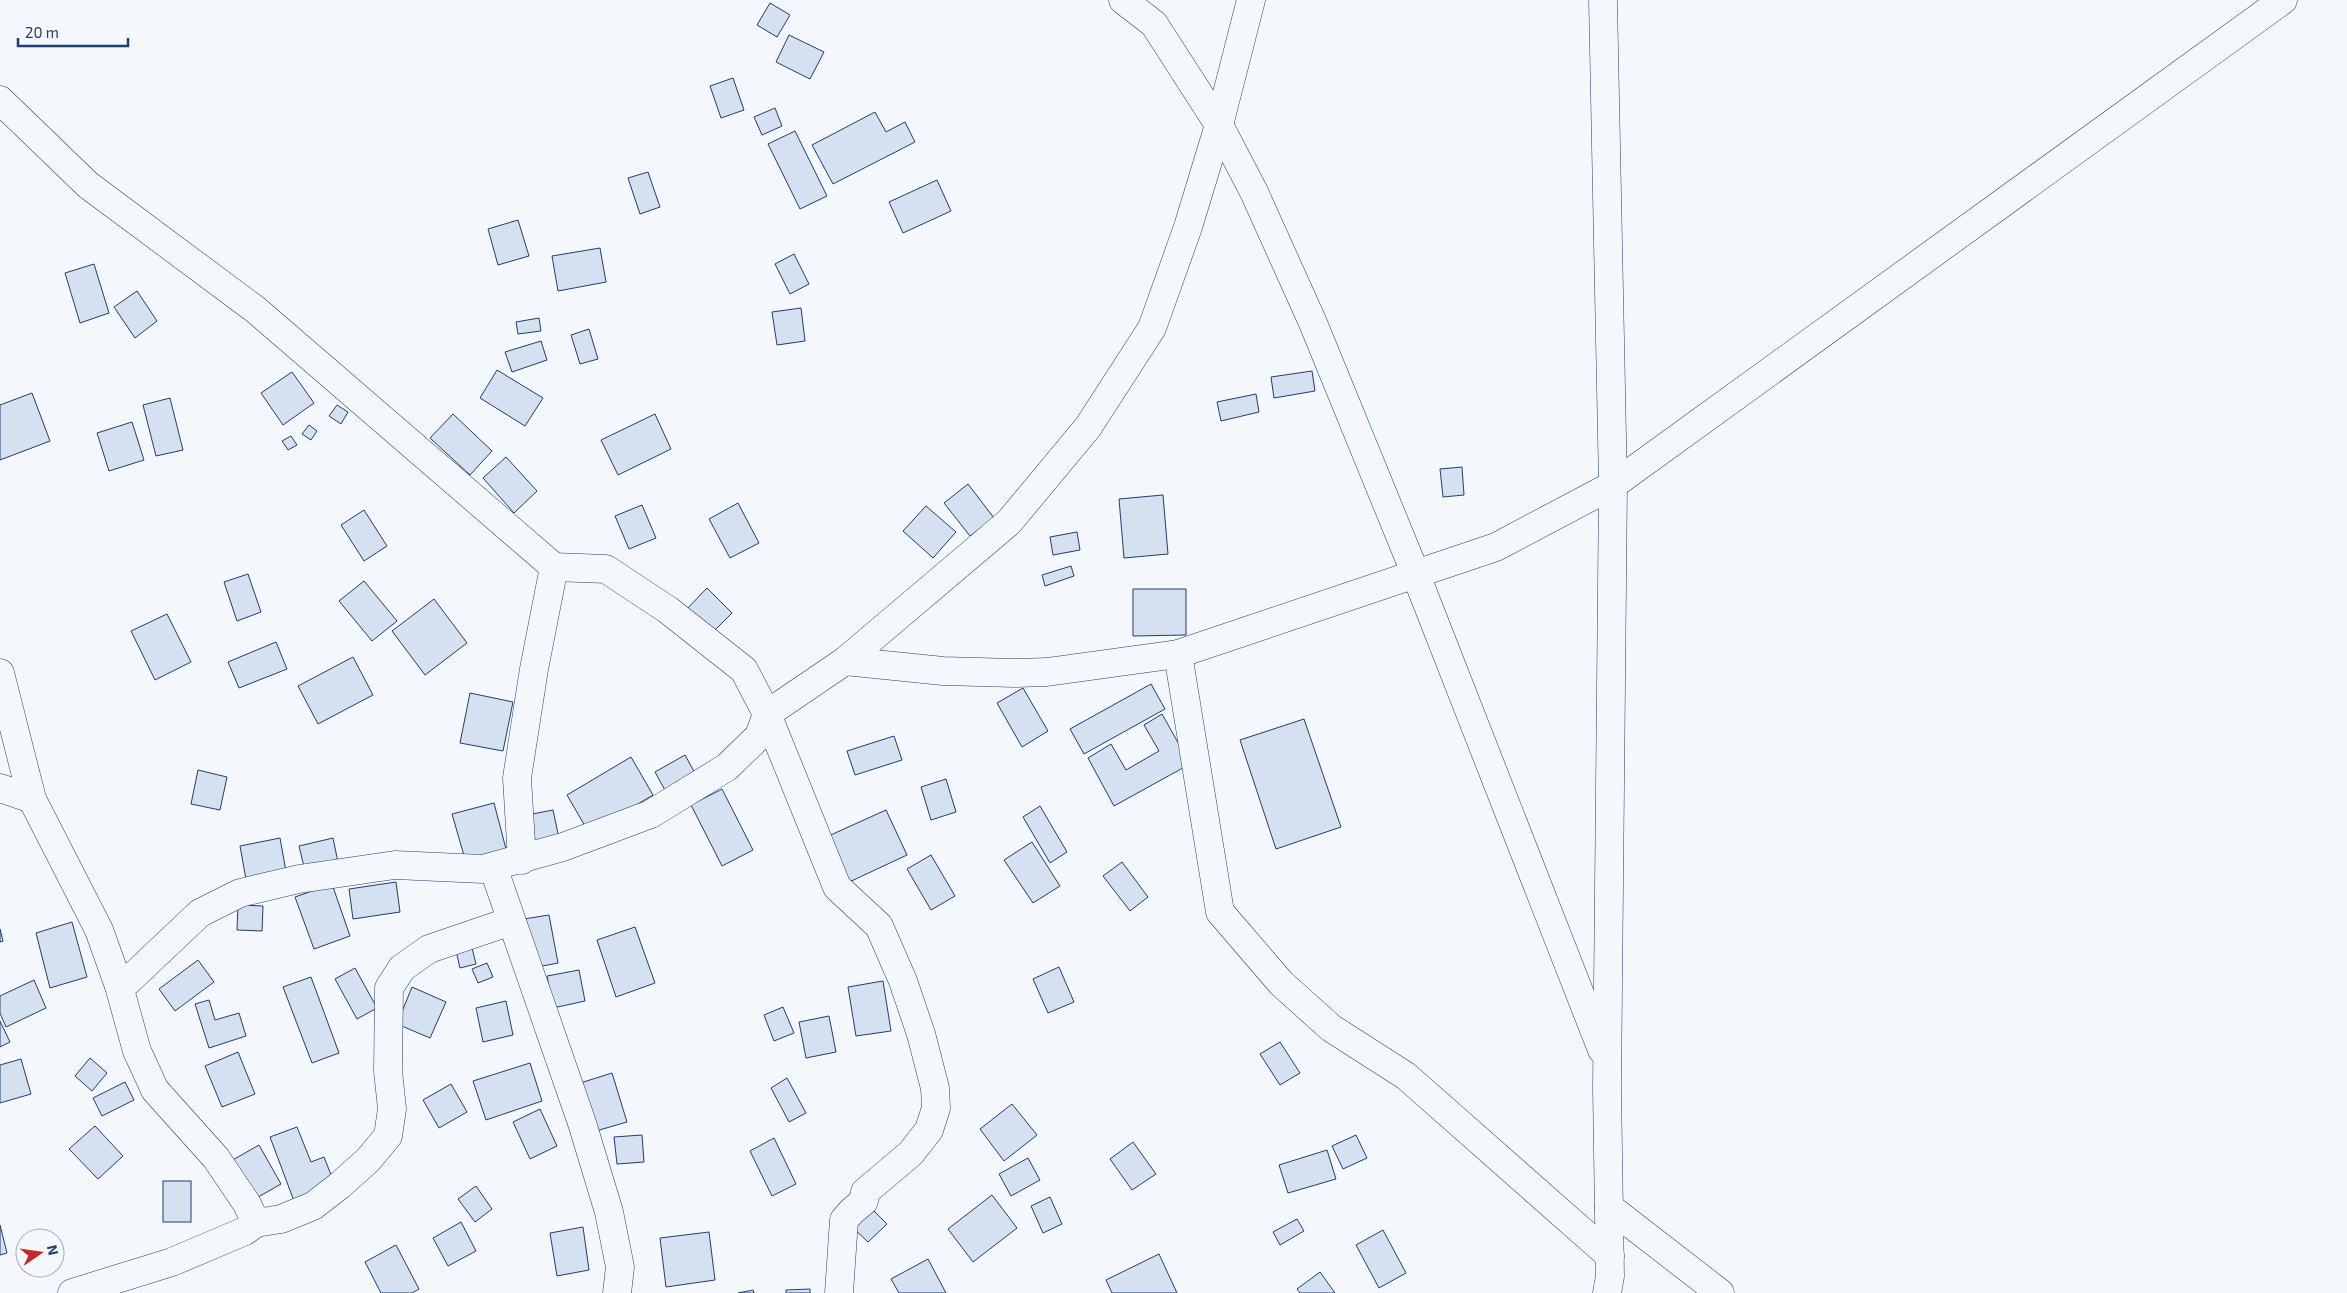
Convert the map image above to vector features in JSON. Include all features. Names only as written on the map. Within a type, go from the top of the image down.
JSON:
[{"type":"street","points":[[1123,0],[1154,24],[1218,125],[1254,192],[1313,323],[1416,575],[1607,1063]]},
{"type":"street","points":[[119,986],[128,981],[200,912],[240,893],[299,879],[395,865],[483,869],[522,860],[562,847],[651,814],[727,767],[759,736],[767,714],[845,661],[1009,522],[1088,427],[1152,328],[1188,227],[1218,125],[1251,0]]},
{"type":"street","points":[[1603,0],[1613,485],[1607,1063],[1610,1256],[1607,1293]]},
{"type":"street","points":[[845,661],[943,671],[1014,673],[1047,672],[1178,654],[1496,547],[1613,485],[2283,0]]},
{"type":"street","points":[[0,100],[88,185],[256,310],[554,567],[606,569],[668,610],[744,670],[767,714],[838,887],[879,926],[899,972],[921,1034],[935,1088],[936,1108],[929,1130],[911,1153],[865,1192],[864,1201],[844,1220],[839,1293]]},
{"type":"street","points":[[522,860],[517,778],[534,669],[554,567]]},
{"type":"street","points":[[1178,654],[1220,912],[1281,983],[1331,1028],[1406,1076],[1610,1256]]},
{"type":"street","points":[[0,673],[32,799],[99,930],[119,986],[137,1052],[155,1090],[216,1158],[247,1204],[256,1222]]},
{"type":"street","points":[[0,788],[32,799]]},
{"type":"street","points":[[493,867],[582,1123],[609,1212],[620,1267],[617,1293]]},
{"type":"street","points":[[72,1293],[172,1262],[245,1231],[256,1222],[281,1219],[313,1206],[368,1160],[388,1136],[392,1109],[388,1071],[389,988],[402,968],[429,949],[511,921]]},
{"type":"street","points":[[1608,1208],[1720,1293]]},
{"type":"building","points":[[770,3],[790,15],[777,37],[757,25]]},
{"type":"building","points":[[789,35],[824,52],[810,79],[776,62]]},
{"type":"building","points":[[733,78],[744,110],[721,118],[710,86]]},
{"type":"building","points":[[775,108],[782,126],[762,135],[754,117]]},
{"type":"building","points":[[875,112],[886,132],[905,122],[915,142],[833,184],[812,145]]},
{"type":"building","points":[[795,131],[827,196],[800,209],[768,144]]},
{"type":"building","points":[[648,172],[660,207],[640,214],[628,178]]},
{"type":"building","points":[[937,180],[951,211],[903,233],[889,202]]},
{"type":"building","points":[[518,220],[529,256],[498,265],[488,229]]},
{"type":"building","points":[[600,248],[606,282],[558,291],[552,256]]},
{"type":"building","points":[[794,254],[809,284],[790,294],[775,264]]},
{"type":"building","points":[[94,264],[109,313],[80,323],[65,273]]},
{"type":"building","points":[[137,291],[157,321],[135,338],[114,307]]},
{"type":"building","points":[[801,308],[805,341],[777,345],[772,312]]},
{"type":"building","points":[[539,318],[541,331],[518,334],[516,322]]},
{"type":"building","points":[[589,329],[598,359],[580,364],[571,335]]},
{"type":"building","points":[[541,341],[547,360],[512,372],[505,352]]},
{"type":"building","points":[[497,370],[543,398],[525,426],[480,398]]},
{"type":"building","points":[[1312,371],[1315,391],[1274,398],[1271,377]]},
{"type":"building","points":[[292,372],[314,403],[283,425],[261,393]]},
{"type":"building","points":[[32,393],[50,441],[0,460],[0,405]]},
{"type":"building","points":[[1256,394],[1259,412],[1221,421],[1217,402]]},
{"type":"building","points":[[170,398],[183,450],[156,456],[143,405]]},
{"type":"building","points":[[337,405],[348,412],[341,424],[329,416]]},
{"type":"building","points":[[453,414],[492,451],[470,475],[430,438]]},
{"type":"building","points":[[655,414],[671,449],[618,475],[601,440]]},
{"type":"building","points":[[132,422],[144,460],[109,471],[97,433]]},
{"type":"building","points":[[309,425],[317,431],[311,440],[302,434]]},
{"type":"building","points":[[291,436],[297,445],[288,450],[282,441]]},
{"type":"building","points":[[506,457],[537,491],[514,513],[483,478]]},
{"type":"building","points":[[1462,467],[1464,495],[1443,497],[1440,469]]},
{"type":"building","points":[[968,484],[994,518],[970,536],[944,503]]},
{"type":"building","points":[[1163,495],[1168,554],[1124,558],[1119,499]]},
{"type":"building","points":[[738,503],[759,543],[730,558],[709,519]]},
{"type":"building","points":[[642,505],[656,538],[629,549],[615,516]]},
{"type":"building","points":[[926,506],[956,532],[933,558],[903,531]]},
{"type":"building","points":[[364,510],[387,546],[364,561],[341,525]]},
{"type":"building","points":[[1077,532],[1080,550],[1053,555],[1050,537]]},
{"type":"building","points":[[1071,566],[1074,576],[1045,586],[1042,575]]},
{"type":"building","points":[[248,574],[261,612],[237,621],[224,582]]},
{"type":"building","points":[[364,581],[397,621],[372,641],[339,601]]},
{"type":"building","points":[[707,588],[732,613],[709,636],[684,612]]},
{"type":"building","points":[[1133,589],[1186,589],[1186,635],[1133,636]]},
{"type":"building","points":[[434,599],[467,643],[425,675],[392,631]]},
{"type":"building","points":[[167,614],[191,662],[155,680],[131,631]]},
{"type":"building","points":[[276,642],[287,669],[239,688],[228,662]]},
{"type":"building","points":[[353,657],[373,695],[318,724],[298,686]]},
{"type":"building","points":[[1151,684],[1165,709],[1084,754],[1070,729]]},
{"type":"building","points":[[1023,688],[1048,731],[1022,747],[997,703]]},
{"type":"building","points":[[470,693],[513,702],[503,751],[460,743]]},
{"type":"building","points":[[1162,714],[1190,764],[1114,806],[1088,758],[1111,744],[1126,770],[1159,751],[1144,725]]},
{"type":"building","points":[[1304,719],[1341,827],[1276,849],[1240,740]]},
{"type":"building","points":[[894,736],[902,760],[855,775],[847,751]]},
{"type":"building","points":[[685,755],[696,775],[666,792],[655,772]]},
{"type":"building","points":[[631,757],[653,795],[589,833],[567,795]]},
{"type":"building","points":[[198,770],[227,777],[220,810],[191,804]]},
{"type":"building","points":[[946,779],[956,812],[931,820],[921,787]]},
{"type":"building","points":[[722,789],[753,850],[722,866],[691,805]]},
{"type":"building","points":[[494,803],[506,849],[465,859],[452,814]]},
{"type":"building","points":[[1040,806],[1067,852],[1050,863],[1023,817]]},
{"type":"building","points":[[553,810],[560,843],[530,849],[522,816]]},
{"type":"building","points":[[886,810],[907,855],[845,884],[824,838]]},
{"type":"building","points":[[280,838],[287,877],[247,885],[240,846]]},
{"type":"building","points":[[333,838],[339,867],[306,875],[299,846]]},
{"type":"building","points":[[1032,842],[1060,886],[1033,903],[1004,860]]},
{"type":"building","points":[[931,855],[955,896],[931,910],[907,869]]},
{"type":"building","points":[[1122,862],[1148,897],[1130,911],[1103,876]]},
{"type":"building","points":[[396,882],[400,912],[353,919],[349,889]]},
{"type":"building","points":[[332,884],[350,936],[314,949],[295,897]]},
{"type":"building","points":[[238,905],[263,906],[262,931],[237,930]]},
{"type":"building","points":[[549,915],[558,963],[532,968],[524,919]]},
{"type":"building","points":[[72,922],[87,977],[50,988],[36,933]]},
{"type":"building","points":[[635,927],[655,983],[616,997],[597,940]]},
{"type":"building","points":[[0,929],[3,941],[0,942]]},
{"type":"building","points":[[472,948],[476,964],[460,968],[456,951]]},
{"type":"building","points":[[198,960],[214,982],[175,1011],[159,989]]},
{"type":"building","points":[[487,963],[493,977],[478,983],[472,969]]},
{"type":"building","points":[[1059,967],[1074,1002],[1048,1013],[1033,979]]},
{"type":"building","points":[[355,968],[377,1008],[357,1019],[335,979]]},
{"type":"building","points":[[579,970],[585,1001],[553,1008],[547,976]]},
{"type":"building","points":[[311,977],[339,1053],[312,1063],[283,987]]},
{"type":"building","points":[[34,980],[46,1008],[6,1027],[0,1013],[0,996]]},
{"type":"building","points":[[883,981],[891,1031],[856,1036],[848,987]]},
{"type":"building","points":[[412,987],[446,1002],[430,1038],[397,1024]]},
{"type":"building","points":[[209,1000],[215,1020],[239,1013],[246,1036],[209,1048],[195,1004]]},
{"type":"building","points":[[506,1001],[513,1035],[483,1042],[476,1008]]},
{"type":"building","points":[[783,1007],[794,1033],[774,1041],[764,1015]]},
{"type":"building","points":[[829,1016],[836,1052],[806,1058],[799,1022]]},
{"type":"building","points":[[0,1021],[10,1042],[0,1047]]},
{"type":"building","points":[[1280,1042],[1300,1073],[1280,1085],[1260,1054]]},
{"type":"building","points":[[238,1052],[255,1094],[222,1107],[205,1066]]},
{"type":"building","points":[[90,1058],[107,1073],[92,1091],[75,1076]]},
{"type":"building","points":[[21,1059],[31,1094],[0,1103],[0,1065]]},
{"type":"building","points":[[530,1063],[542,1101],[486,1120],[473,1081]]},
{"type":"building","points":[[612,1073],[627,1122],[589,1133],[574,1085]]},
{"type":"building","points":[[787,1078],[806,1113],[789,1122],[771,1088]]},
{"type":"building","points":[[125,1082],[134,1100],[102,1116],[93,1098]]},
{"type":"building","points":[[451,1084],[467,1112],[439,1128],[423,1100]]},
{"type":"building","points":[[1012,1104],[1037,1135],[1004,1161],[980,1129]]},
{"type":"building","points":[[540,1109],[557,1146],[530,1159],[513,1122]]},
{"type":"building","points":[[95,1126],[123,1156],[98,1179],[69,1149]]},
{"type":"building","points":[[297,1127],[311,1162],[324,1157],[335,1185],[294,1201],[270,1137]]},
{"type":"building","points":[[642,1135],[644,1162],[617,1164],[614,1137]]},
{"type":"building","points":[[1356,1135],[1367,1158],[1343,1169],[1332,1146]]},
{"type":"building","points":[[774,1138],[796,1184],[772,1196],[750,1151]]},
{"type":"building","points":[[1133,1142],[1156,1174],[1132,1190],[1110,1159]]},
{"type":"building","points":[[259,1145],[281,1184],[253,1200],[231,1161]]},
{"type":"building","points":[[1327,1150],[1336,1179],[1288,1193],[1279,1165]]},
{"type":"building","points":[[1028,1158],[1040,1180],[1011,1196],[999,1174]]},
{"type":"building","points":[[163,1181],[191,1181],[191,1222],[163,1222]]},
{"type":"building","points":[[476,1186],[492,1209],[475,1222],[458,1199]]},
{"type":"building","points":[[992,1195],[1017,1228],[973,1262],[948,1229]]},
{"type":"building","points":[[1050,1197],[1062,1224],[1043,1233],[1031,1206]]},
{"type":"building","points":[[867,1204],[887,1224],[868,1242],[848,1223]]},
{"type":"building","points":[[1297,1219],[1304,1231],[1280,1245],[1273,1232]]},
{"type":"building","points":[[461,1222],[476,1251],[448,1266],[433,1238]]},
{"type":"building","points":[[0,1225],[7,1253],[0,1255]]},
{"type":"building","points":[[583,1227],[589,1270],[557,1276],[550,1233]]},
{"type":"building","points":[[1383,1230],[1406,1273],[1379,1288],[1356,1245]]},
{"type":"building","points":[[709,1232],[715,1280],[666,1287],[660,1238]]},
{"type":"building","points":[[396,1245],[419,1289],[412,1293],[381,1293],[365,1262]]},
{"type":"building","points":[[1159,1254],[1177,1293],[1112,1293],[1106,1280]]},
{"type":"building","points":[[928,1259],[946,1293],[899,1293],[891,1279]]},
{"type":"building","points":[[1320,1272],[1335,1293],[1300,1293],[1297,1289]]},
{"type":"building","points":[[810,1289],[810,1293],[786,1293],[786,1290]]},
{"type":"building","points":[[753,1290],[754,1293],[738,1293]]}]
